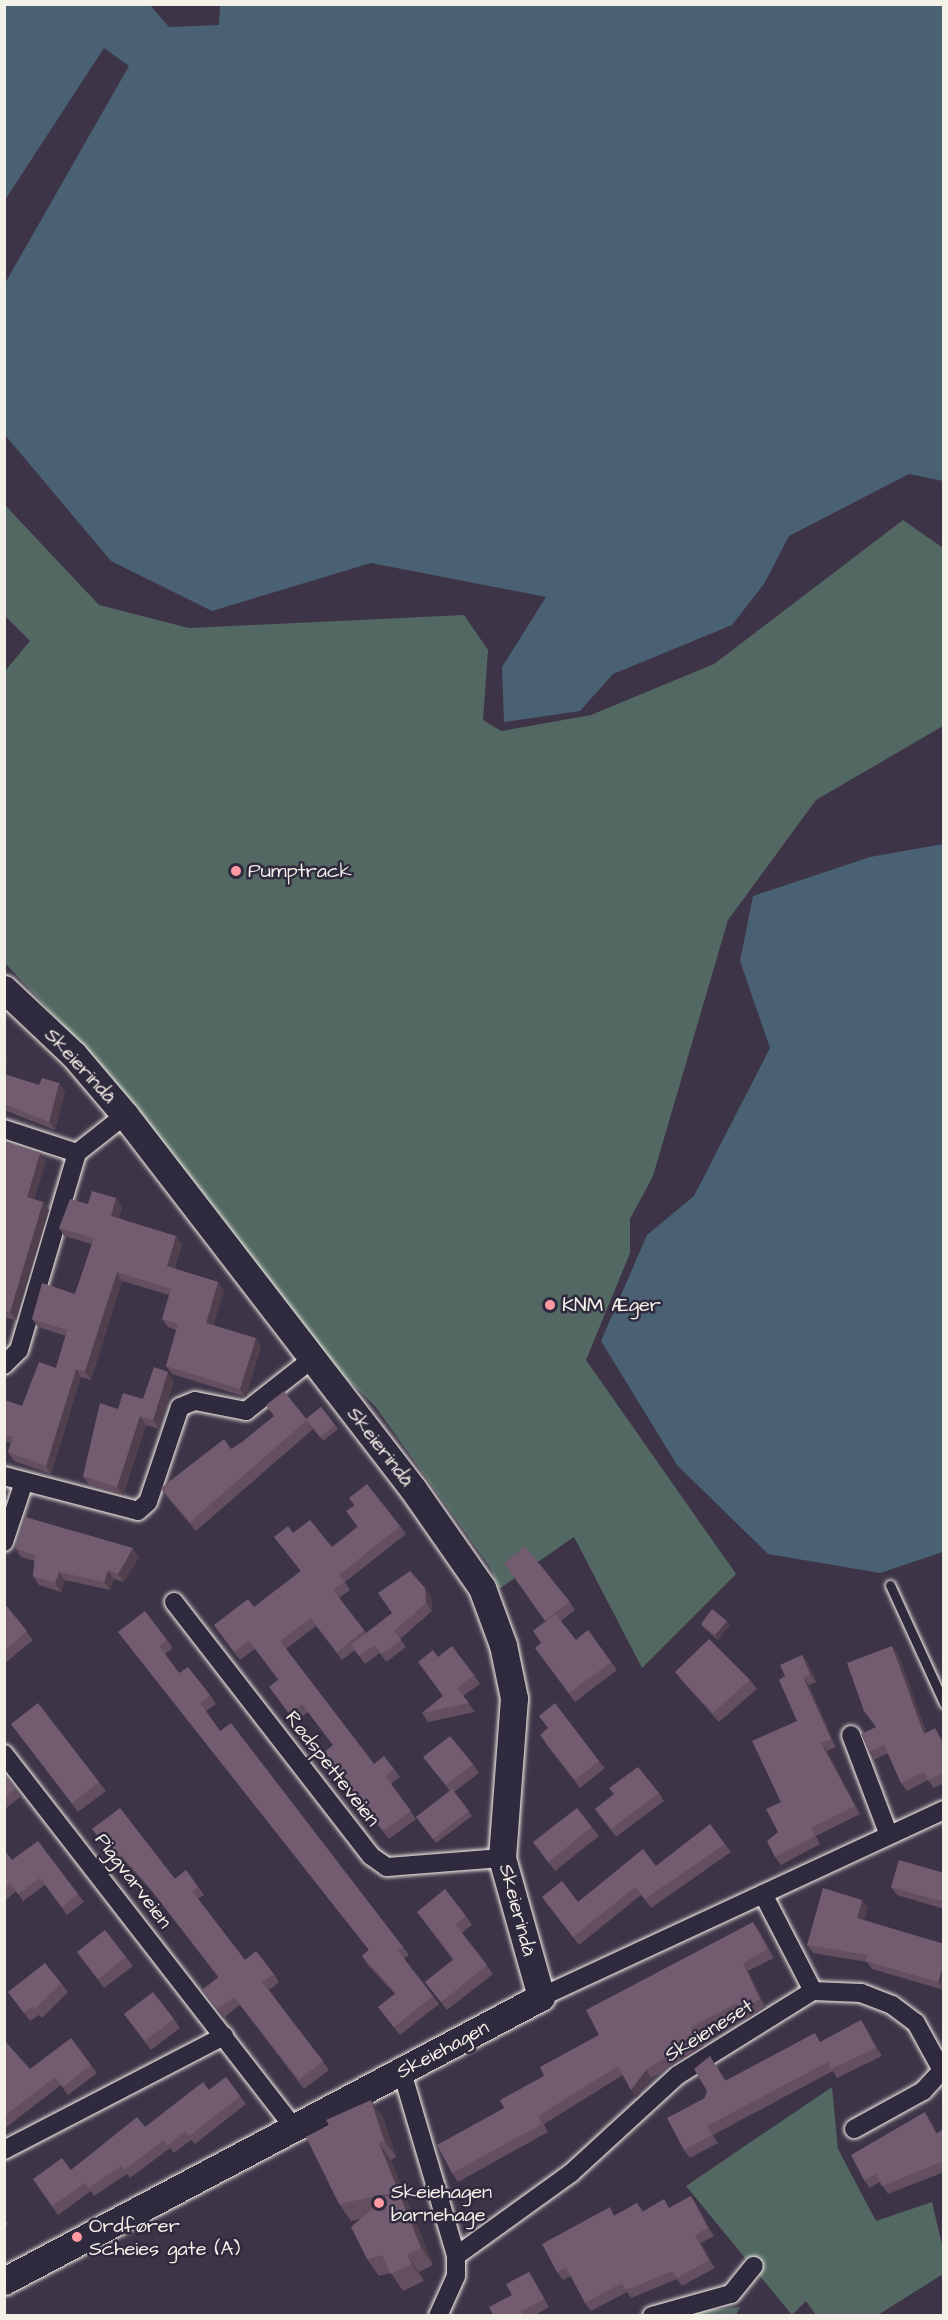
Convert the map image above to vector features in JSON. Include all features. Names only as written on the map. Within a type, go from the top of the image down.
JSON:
[{"type":"street","name":"Skeierindå","points":[[4,989],[74,1055],[124,1115],[447,1536],[482,1588],[495,1620],[514,1698],[502,1858],[541,1997]]},
{"type":"street","points":[[4,1365],[19,1350],[77,1153],[124,1115]]},
{"type":"street","points":[[4,1129],[77,1153]]},
{"type":"street","points":[[4,1476],[138,1511],[151,1494],[180,1407],[195,1401],[246,1411],[312,1359]]},
{"type":"street","points":[[4,1542],[24,1482]]},
{"type":"street","name":"Rødspetteveien","points":[[174,1602],[371,1856],[387,1867],[502,1858]]},
{"type":"street","points":[[851,1735],[888,1833]]},
{"type":"street","name":"Piggvarveien","points":[[4,1754],[295,2129]]},
{"type":"street","name":"Skeiehagen","points":[[4,2281],[541,1997],[888,1833],[944,1810]]},
{"type":"street","points":[[762,1894],[813,1991],[861,1993],[892,2005],[916,2023],[942,2073],[923,2091],[854,2129]]},
{"type":"street","name":"Skeieneset","points":[[456,2256],[571,2173],[634,2115],[705,2056],[813,1991]]},
{"type":"street","points":[[4,2150],[224,2036]]},
{"type":"street","points":[[402,2072],[456,2256],[456,2276],[438,2316]]},
{"type":"street","points":[[652,2316],[731,2294],[754,2266]]},
{"type":"lane","points":[[890,1585],[944,1703]]},
{"type":"green space","points":[[4,504],[99,605],[189,628],[464,615],[488,650],[483,720],[501,731],[591,715],[714,664],[903,520],[943,548],[943,726],[816,800],[728,920],[653,1176],[630,1219],[630,1253],[586,1360],[736,1574],[642,1668],[574,1537],[499,1589],[490,1567],[375,1406],[325,1358],[216,1209],[80,1043],[5,963],[5,671],[30,641],[5,616]]},
{"type":"green space","points":[[832,2087],[838,2149],[876,2221],[932,2202],[943,2249],[943,2274],[878,2315],[816,2315],[806,2301],[792,2315],[686,2186]]},
{"type":"green space","points":[[740,2307],[736,2315],[678,2316],[691,2312]]},
{"type":"water","points":[[220,4],[943,5],[943,481],[909,474],[789,536],[764,584],[732,625],[613,674],[580,711],[504,722],[502,667],[546,597],[371,563],[212,611],[111,561],[5,435],[4,285],[129,66],[104,48],[5,200],[5,5],[150,5],[169,27],[219,25]]},
{"type":"water","points":[[943,844],[943,1552],[880,1573],[768,1554],[677,1465],[601,1341],[647,1235],[694,1196],[770,1048],[740,961],[753,896],[870,857]]},
{"type":"building","points":[[4,1074],[39,1085],[42,1078],[59,1083],[49,1122],[4,1104]]},
{"type":"building","points":[[4,1142],[40,1153],[27,1197],[43,1202],[10,1312],[4,1310]]},
{"type":"building","points":[[92,1191],[116,1198],[111,1216],[176,1236],[167,1266],[218,1282],[206,1323],[256,1338],[240,1389],[166,1366],[178,1324],[162,1319],[171,1289],[117,1272],[85,1371],[76,1369],[46,1466],[8,1452],[13,1437],[4,1435],[4,1400],[22,1406],[39,1362],[56,1368],[67,1330],[32,1319],[42,1283],[75,1294],[94,1238],[59,1228],[70,1199],[88,1204]]},
{"type":"building","points":[[154,1367],[168,1372],[153,1420],[140,1416],[117,1487],[83,1476],[100,1403],[118,1409],[123,1393],[143,1399]]},
{"type":"building","points":[[284,1391],[307,1420],[190,1522],[161,1488],[224,1439],[231,1449],[242,1442],[274,1416],[266,1405]]},
{"type":"building","points":[[321,1407],[335,1425],[320,1437],[306,1419]]},
{"type":"building","points":[[367,1484],[400,1526],[339,1575],[344,1582],[333,1590],[364,1630],[337,1652],[311,1618],[280,1641],[374,1764],[384,1756],[394,1769],[385,1776],[411,1811],[383,1831],[323,1753],[333,1745],[302,1704],[290,1714],[269,1687],[279,1679],[249,1641],[234,1652],[214,1625],[248,1599],[254,1607],[301,1571],[274,1537],[288,1526],[293,1533],[310,1520],[332,1547],[358,1527],[346,1511],[355,1505],[349,1498]]},
{"type":"building","points":[[25,1517],[133,1548],[118,1574],[108,1570],[104,1582],[59,1572],[55,1583],[33,1576],[35,1555],[15,1548]]},
{"type":"building","points":[[525,1546],[570,1602],[545,1621],[504,1563]]},
{"type":"building","points":[[410,1571],[425,1588],[426,1603],[394,1631],[401,1640],[381,1654],[375,1645],[359,1656],[351,1645],[392,1613],[378,1593]]},
{"type":"building","points":[[4,1603],[27,1631],[4,1651]]},
{"type":"building","points":[[712,1609],[727,1621],[715,1635],[701,1624]]},
{"type":"building","points":[[145,1611],[167,1640],[159,1646],[179,1673],[188,1667],[210,1695],[200,1703],[220,1731],[231,1723],[403,1947],[398,1951],[433,1996],[394,2027],[378,2007],[396,1993],[362,1956],[369,1950],[118,1632]]},
{"type":"building","points":[[555,1614],[576,1640],[588,1630],[611,1662],[569,1693],[535,1648],[542,1643],[533,1631]]},
{"type":"building","points":[[709,1639],[750,1680],[713,1713],[675,1672]]},
{"type":"building","points":[[452,1646],[474,1675],[457,1688],[469,1703],[422,1713],[443,1696],[418,1662],[433,1650],[438,1657]]},
{"type":"building","points":[[892,1646],[924,1734],[935,1728],[944,1746],[944,1772],[928,1780],[924,1772],[901,1783],[884,1745],[869,1752],[861,1734],[876,1727],[864,1711],[847,1663]]},
{"type":"building","points":[[802,1655],[810,1674],[803,1677],[831,1739],[821,1743],[855,1806],[811,1828],[815,1836],[775,1857],[767,1841],[778,1832],[766,1809],[781,1802],[752,1741],[797,1721],[779,1680],[785,1676],[780,1665]]},
{"type":"building","points":[[38,1703],[99,1782],[72,1803],[11,1724]]},
{"type":"building","points":[[555,1703],[599,1761],[575,1780],[540,1735],[548,1728],[539,1716]]},
{"type":"building","points":[[450,1736],[473,1764],[446,1785],[423,1757]]},
{"type":"building","points":[[638,1767],[659,1793],[611,1829],[595,1809],[614,1794],[609,1788]]},
{"type":"building","points":[[4,1774],[15,1788],[4,1798]]},
{"type":"building","points":[[452,1789],[469,1811],[433,1839],[416,1817]]},
{"type":"building","points":[[120,1808],[175,1879],[186,1870],[198,1887],[192,1891],[245,1960],[256,1951],[274,1974],[262,1982],[323,2061],[299,2080],[234,1997],[217,2009],[202,1990],[219,1977],[145,1882],[120,1854],[115,1858],[92,1829]]},
{"type":"building","points":[[577,1808],[592,1827],[548,1862],[533,1842]]},
{"type":"building","points":[[710,1824],[725,1844],[645,1899],[635,1887],[573,1937],[542,1897],[562,1881],[578,1902],[643,1849],[656,1866]]},
{"type":"building","points":[[38,1841],[78,1894],[62,1907],[40,1878],[18,1894],[10,1883],[4,1889],[4,1850],[12,1860]]},
{"type":"building","points":[[899,1860],[944,1873],[944,1902],[891,1887]]},
{"type":"building","points":[[823,1888],[862,1900],[857,1918],[944,1944],[944,1962],[938,1982],[866,1961],[867,1955],[807,1945]]},
{"type":"building","points":[[445,1889],[466,1916],[455,1924],[487,1965],[441,2002],[425,1982],[454,1959],[417,1912]]},
{"type":"building","points":[[753,1922],[768,1949],[743,1963],[760,1999],[741,2010],[737,2003],[691,2027],[698,2037],[646,2070],[631,2090],[618,2066],[538,2116],[542,2124],[452,2173],[437,2145],[504,2108],[500,2100],[544,2076],[540,2067],[599,2035],[586,2010]]},
{"type":"building","points":[[105,1930],[126,1957],[98,1979],[77,1952]]},
{"type":"building","points":[[45,1963],[61,1983],[35,2009],[33,2006],[24,2013],[8,1992]]},
{"type":"building","points":[[153,1992],[174,2019],[145,2041],[124,2014]]},
{"type":"building","points":[[861,2020],[876,2048],[831,2069],[828,2062],[707,2126],[712,2135],[684,2150],[667,2118],[705,2098],[707,2091],[694,2069],[710,2056],[725,2081],[815,2033],[820,2042]]},
{"type":"building","points":[[71,2038],[91,2065],[63,2087],[55,2077],[4,2116],[4,2082],[7,2080],[4,2078],[4,2040],[30,2069]]},
{"type":"building","points":[[226,2077],[240,2096],[189,2136],[185,2131],[168,2145],[164,2140],[124,2170],[121,2166],[89,2188],[85,2183],[52,2206],[33,2179],[62,2158],[71,2170],[137,2117],[145,2127],[203,2082],[209,2090]]},
{"type":"building","points":[[371,2100],[384,2140],[379,2143],[421,2248],[407,2255],[412,2264],[391,2274],[382,2255],[367,2259],[351,2227],[391,2193],[339,2204],[306,2137],[329,2125],[326,2120]]},
{"type":"building","points":[[925,2112],[936,2134],[944,2129],[944,2161],[882,2186],[876,2174],[864,2180],[851,2155]]},
{"type":"building","points":[[691,2196],[708,2228],[695,2235],[709,2260],[677,2278],[673,2271],[626,2290],[622,2283],[585,2303],[566,2267],[557,2272],[542,2244],[610,2207],[614,2216],[637,2203],[642,2212],[664,2199],[669,2208]]},
{"type":"building","points":[[529,2272],[544,2299],[521,2311],[523,2316],[494,2316],[489,2307],[512,2295],[506,2284]]},
{"type":"place","name":"Pumptrack","points":[[236,871]]},
{"type":"place","name":"KNM Æger","points":[[550,1305]]},
{"type":"place","name":"Skeiehagen barnehage","points":[[379,2203]]},
{"type":"place","name":"Ordfører Scheies gate (A)","points":[[77,2237]]}]
